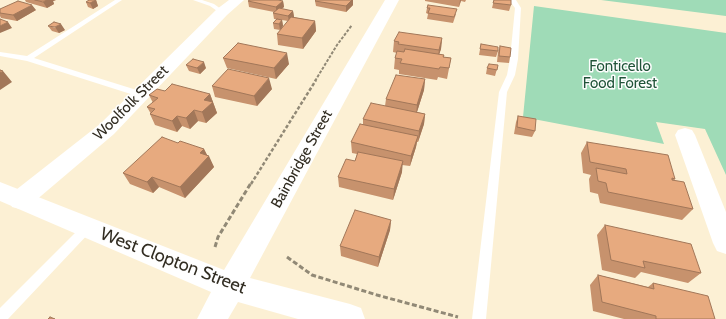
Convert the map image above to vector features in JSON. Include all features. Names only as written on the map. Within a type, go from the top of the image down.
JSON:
[{"type":"street","name":"Woolfolk Street","points":[[10,196],[91,143],[222,12],[237,0]]},
{"type":"street","name":"Bainbridge Street","points":[[212,319],[392,0]]},
{"type":"street","points":[[685,135],[726,243]]},
{"type":"street","name":"West Clopton Street","points":[[10,196],[230,286],[350,319]]},
{"type":"lane","points":[[28,59],[119,0]]},
{"type":"lane","points":[[196,0],[212,5],[222,12]]},
{"type":"lane","points":[[479,319],[503,92],[511,75],[514,59],[518,8],[516,3],[512,0]]},
{"type":"lane","points":[[0,54],[28,59],[140,94]]},
{"type":"lane","points":[[0,318],[87,228]]},
{"type":"path","points":[[215,247],[218,237],[226,224],[337,45],[356,19]]},
{"type":"path","points":[[288,257],[312,275],[377,295],[465,319]]},
{"type":"green space","points":[[601,0],[726,0],[726,16]]},
{"type":"green space","name":"Fonticello Food Forest","points":[[534,6],[726,33],[726,175],[705,129],[656,122],[664,144],[523,117]]},
{"type":"building","points":[[35,0],[47,0],[43,2]]},
{"type":"building","points":[[89,0],[96,0],[90,3],[86,2]]},
{"type":"building","points":[[352,0],[346,6],[315,1]]},
{"type":"building","points":[[494,0],[511,0],[511,5],[493,3]]},
{"type":"building","points":[[18,1],[32,5],[13,15],[0,13],[0,9]]},
{"type":"building","points":[[248,1],[283,1],[276,7]]},
{"type":"building","points":[[428,5],[457,9],[454,17],[428,13],[430,8],[427,8]]},
{"type":"building","points":[[279,8],[293,11],[288,16],[273,13]]},
{"type":"building","points":[[291,17],[315,21],[302,38],[277,34]]},
{"type":"building","points":[[0,19],[8,22],[0,26]]},
{"type":"building","points":[[277,19],[282,20],[279,24],[273,23]]},
{"type":"building","points":[[54,22],[61,24],[55,27],[48,26]]},
{"type":"building","points":[[399,32],[442,38],[439,50],[398,44],[399,42],[394,41]]},
{"type":"building","points":[[238,43],[287,53],[274,68],[223,58]]},
{"type":"building","points":[[481,44],[498,47],[498,51],[480,49]]},
{"type":"building","points":[[500,46],[511,48],[510,57],[499,56]]},
{"type":"building","points":[[405,49],[444,55],[443,57],[451,58],[449,68],[440,67],[439,69],[400,63],[402,59],[395,58],[397,51],[404,52]]},
{"type":"building","points":[[193,59],[204,62],[197,68],[186,65]]},
{"type":"building","points":[[489,64],[498,65],[497,70],[487,68]]},
{"type":"building","points":[[228,69],[269,78],[254,96],[212,86]]},
{"type":"building","points":[[396,75],[425,79],[417,105],[386,99]]},
{"type":"building","points":[[172,84],[210,94],[204,100],[213,102],[202,112],[194,110],[186,118],[177,116],[172,121],[150,114],[155,109],[147,107],[158,98],[149,95],[157,89],[165,91]]},
{"type":"building","points":[[371,103],[425,114],[419,131],[363,119]]},
{"type":"building","points":[[518,116],[536,119],[535,131],[517,127]]},
{"type":"building","points":[[360,124],[418,136],[411,156],[351,142]]},
{"type":"building","points":[[162,137],[178,143],[180,141],[204,149],[200,153],[209,156],[180,187],[152,177],[147,182],[123,173]]},
{"type":"building","points":[[587,142],[668,155],[675,179],[672,178],[672,180],[684,182],[693,209],[608,192],[606,183],[598,181],[596,168],[627,174],[626,169],[590,162]]},
{"type":"building","points":[[358,152],[403,161],[394,189],[338,177],[346,159],[355,161]]},
{"type":"building","points":[[355,210],[391,220],[379,257],[340,246]]},
{"type":"building","points":[[605,225],[691,244],[701,273],[643,261],[645,268],[611,260]]},
{"type":"building","points":[[598,275],[654,289],[653,283],[708,296],[715,319],[656,319],[656,316],[602,302]]}]
